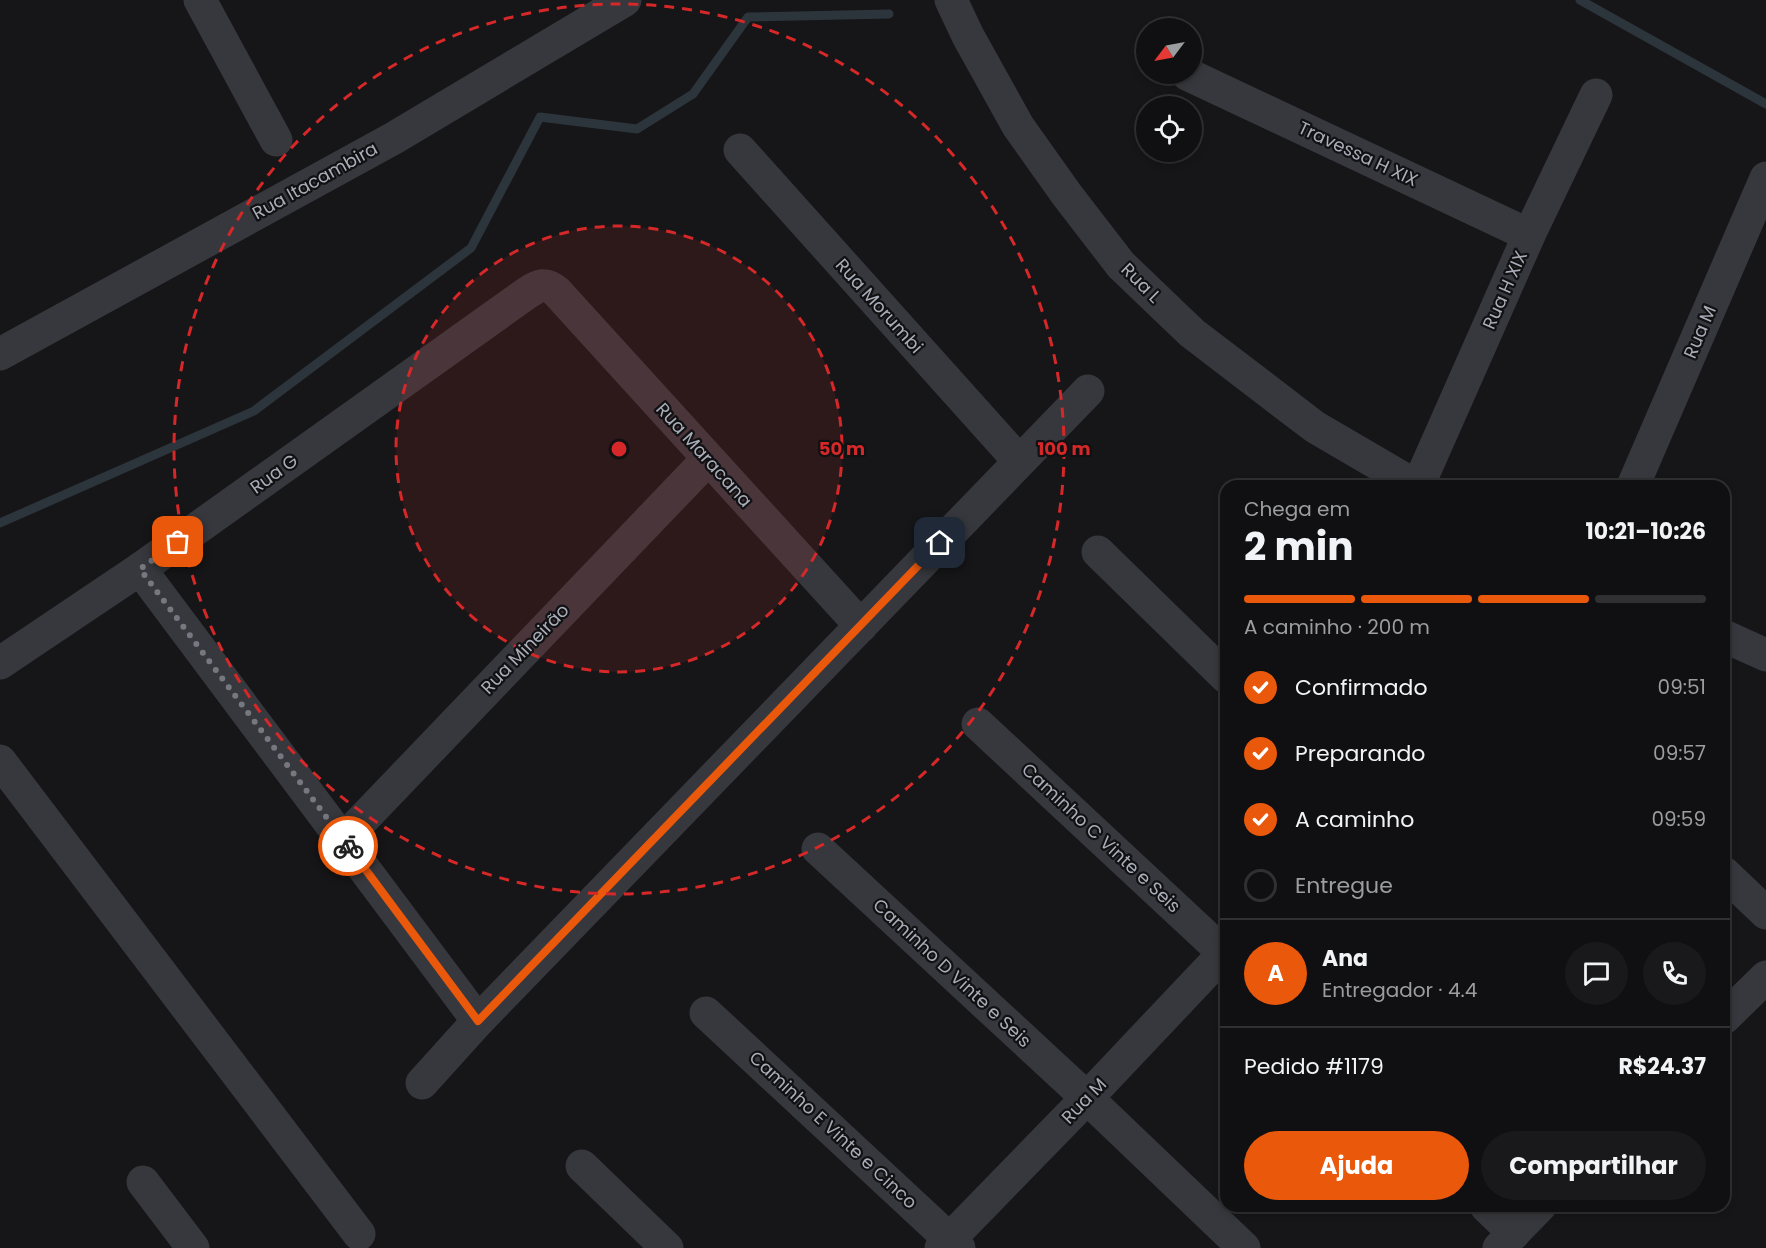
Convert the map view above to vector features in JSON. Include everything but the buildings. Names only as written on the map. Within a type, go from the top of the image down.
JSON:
[{"type":"street","points":[[200,0],[276,140]]},
{"type":"street","name":"Rua Itacambira","points":[[0,354],[394,138],[625,0]]},
{"type":"street","name":"Rua L","points":[[951,0],[968,36],[1018,126],[1121,265],[1192,333],[1315,428],[1406,480]]},
{"type":"street","name":"Travessa H XIX","points":[[1202,81],[1529,235]]},
{"type":"street","name":"Rua H XIX","points":[[1420,480],[1529,235],[1596,95]]},
{"type":"street","name":"Rua Morumbi","points":[[740,150],[1019,461]]},
{"type":"street","name":"Rua M","points":[[1636,480],[1766,178]]},
{"type":"street","name":"Rua Maracana","points":[[546,285],[557,292],[861,626]]},
{"type":"street","name":"Rua G","points":[[0,663],[140,569],[527,293],[538,286],[546,285]]},
{"type":"street","points":[[422,1083],[478,1021],[1088,391]]},
{"type":"street","name":"Rua Mineirão","points":[[343,840],[708,459]]},
{"type":"street","points":[[1098,552],[1220,671]]},
{"type":"street","points":[[140,569],[478,1021]]},
{"type":"street","points":[[1730,639],[1766,655]]},
{"type":"street","name":"Caminho C Vinte e Seis","points":[[978,724],[1220,948]]},
{"type":"street","points":[[0,761],[359,1233]]},
{"type":"street","name":"Caminho D Vinte e Seis","points":[[818,849],[1087,1098],[1244,1248]]},
{"type":"street","points":[[1730,879],[1766,913]]},
{"type":"street","name":"Rua M","points":[[950,1245],[1220,958]]},
{"type":"street","points":[[1730,1012],[1766,977]]},
{"type":"street","name":"Caminho E Vinte e Cinco","points":[[706,1013],[950,1245]]},
{"type":"street","points":[[582,1166],[667,1248]]},
{"type":"street","points":[[143,1182],[193,1248]]},
{"type":"street","points":[[1489,1212],[1506,1241],[1534,1212]]},
{"type":"waterway","points":[[1580,0],[1766,104]]},
{"type":"waterway","points":[[0,523],[254,411],[471,248],[540,117],[637,129],[693,94],[748,17],[889,14]]},
{"type":"way so far","points":[[178,542],[140,569],[348,846]]},
{"type":"route","points":[[348,846],[478,1021],[940,543]]}]
